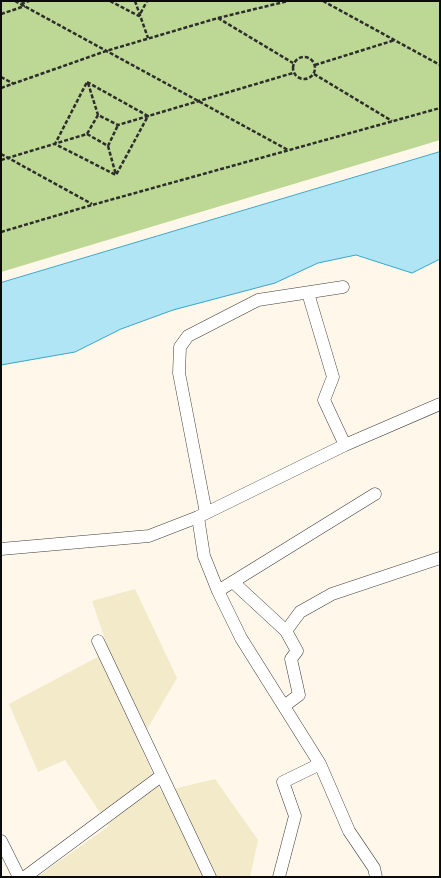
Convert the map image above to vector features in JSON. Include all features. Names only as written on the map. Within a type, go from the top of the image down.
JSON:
[{"type":"street","points":[[343,288],[258,300],[188,336],[180,347],[179,373],[202,515],[204,556],[218,591],[241,638],[320,764],[349,831],[374,868],[376,877]]},
{"type":"street","points":[[308,293],[333,377],[324,400],[345,445]]},
{"type":"street","points":[[1,549],[149,536],[202,515],[345,445],[440,404]]},
{"type":"street","points":[[218,591],[375,494]]},
{"type":"street","points":[[286,631],[300,612],[332,594],[440,558]]},
{"type":"street","points":[[233,582],[286,631],[296,652],[291,659],[299,695],[284,706]]},
{"type":"street","points":[[98,641],[210,877]]},
{"type":"street","points":[[279,877],[295,816],[283,782],[320,764]]},
{"type":"street","points":[[25,877],[161,776]]},
{"type":"street","points":[[1,841],[19,877]]},
{"type":"path","points":[[16,1],[288,150]]},
{"type":"path","points":[[21,4],[29,1]]},
{"type":"path","points":[[110,1],[139,16]]},
{"type":"path","points":[[135,1],[148,38]]},
{"type":"path","points":[[139,16],[147,1]]},
{"type":"path","points":[[1,88],[106,51],[148,38],[218,18],[288,1]]},
{"type":"path","points":[[323,1],[440,65]]},
{"type":"path","points":[[1,14],[26,6]]},
{"type":"path","points":[[218,18],[293,63]]},
{"type":"path","points":[[315,65],[395,40]]},
{"type":"path","points":[[300,57],[309,57],[315,65],[314,74],[307,79],[298,78],[293,73],[293,63],[300,57]]},
{"type":"path","points":[[87,82],[98,115],[118,125],[293,73]]},
{"type":"path","points":[[314,74],[393,121]]},
{"type":"path","points":[[1,77],[14,84]]},
{"type":"path","points":[[87,82],[148,116]]},
{"type":"path","points":[[55,144],[87,82]]},
{"type":"path","points":[[2,231],[92,204],[440,108]]},
{"type":"path","points":[[1,160],[87,134],[98,115]]},
{"type":"path","points":[[116,175],[148,116]]},
{"type":"path","points":[[116,175],[108,146],[118,125]]},
{"type":"path","points":[[87,134],[108,146]]},
{"type":"path","points":[[55,144],[116,175]]},
{"type":"path","points":[[1,154],[92,204]]},
{"type":"shaded area","points":[[135,589],[177,678],[139,743],[161,792],[215,779],[258,840],[250,877],[37,877],[109,826],[65,760],[38,772],[9,704],[109,651],[92,601]]},
{"type":"green space","points":[[1,1],[440,1],[440,140],[1,272]]},
{"type":"water","points":[[440,152],[440,259],[412,273],[356,255],[318,263],[275,283],[173,310],[121,329],[75,352],[1,365],[1,283]]}]
